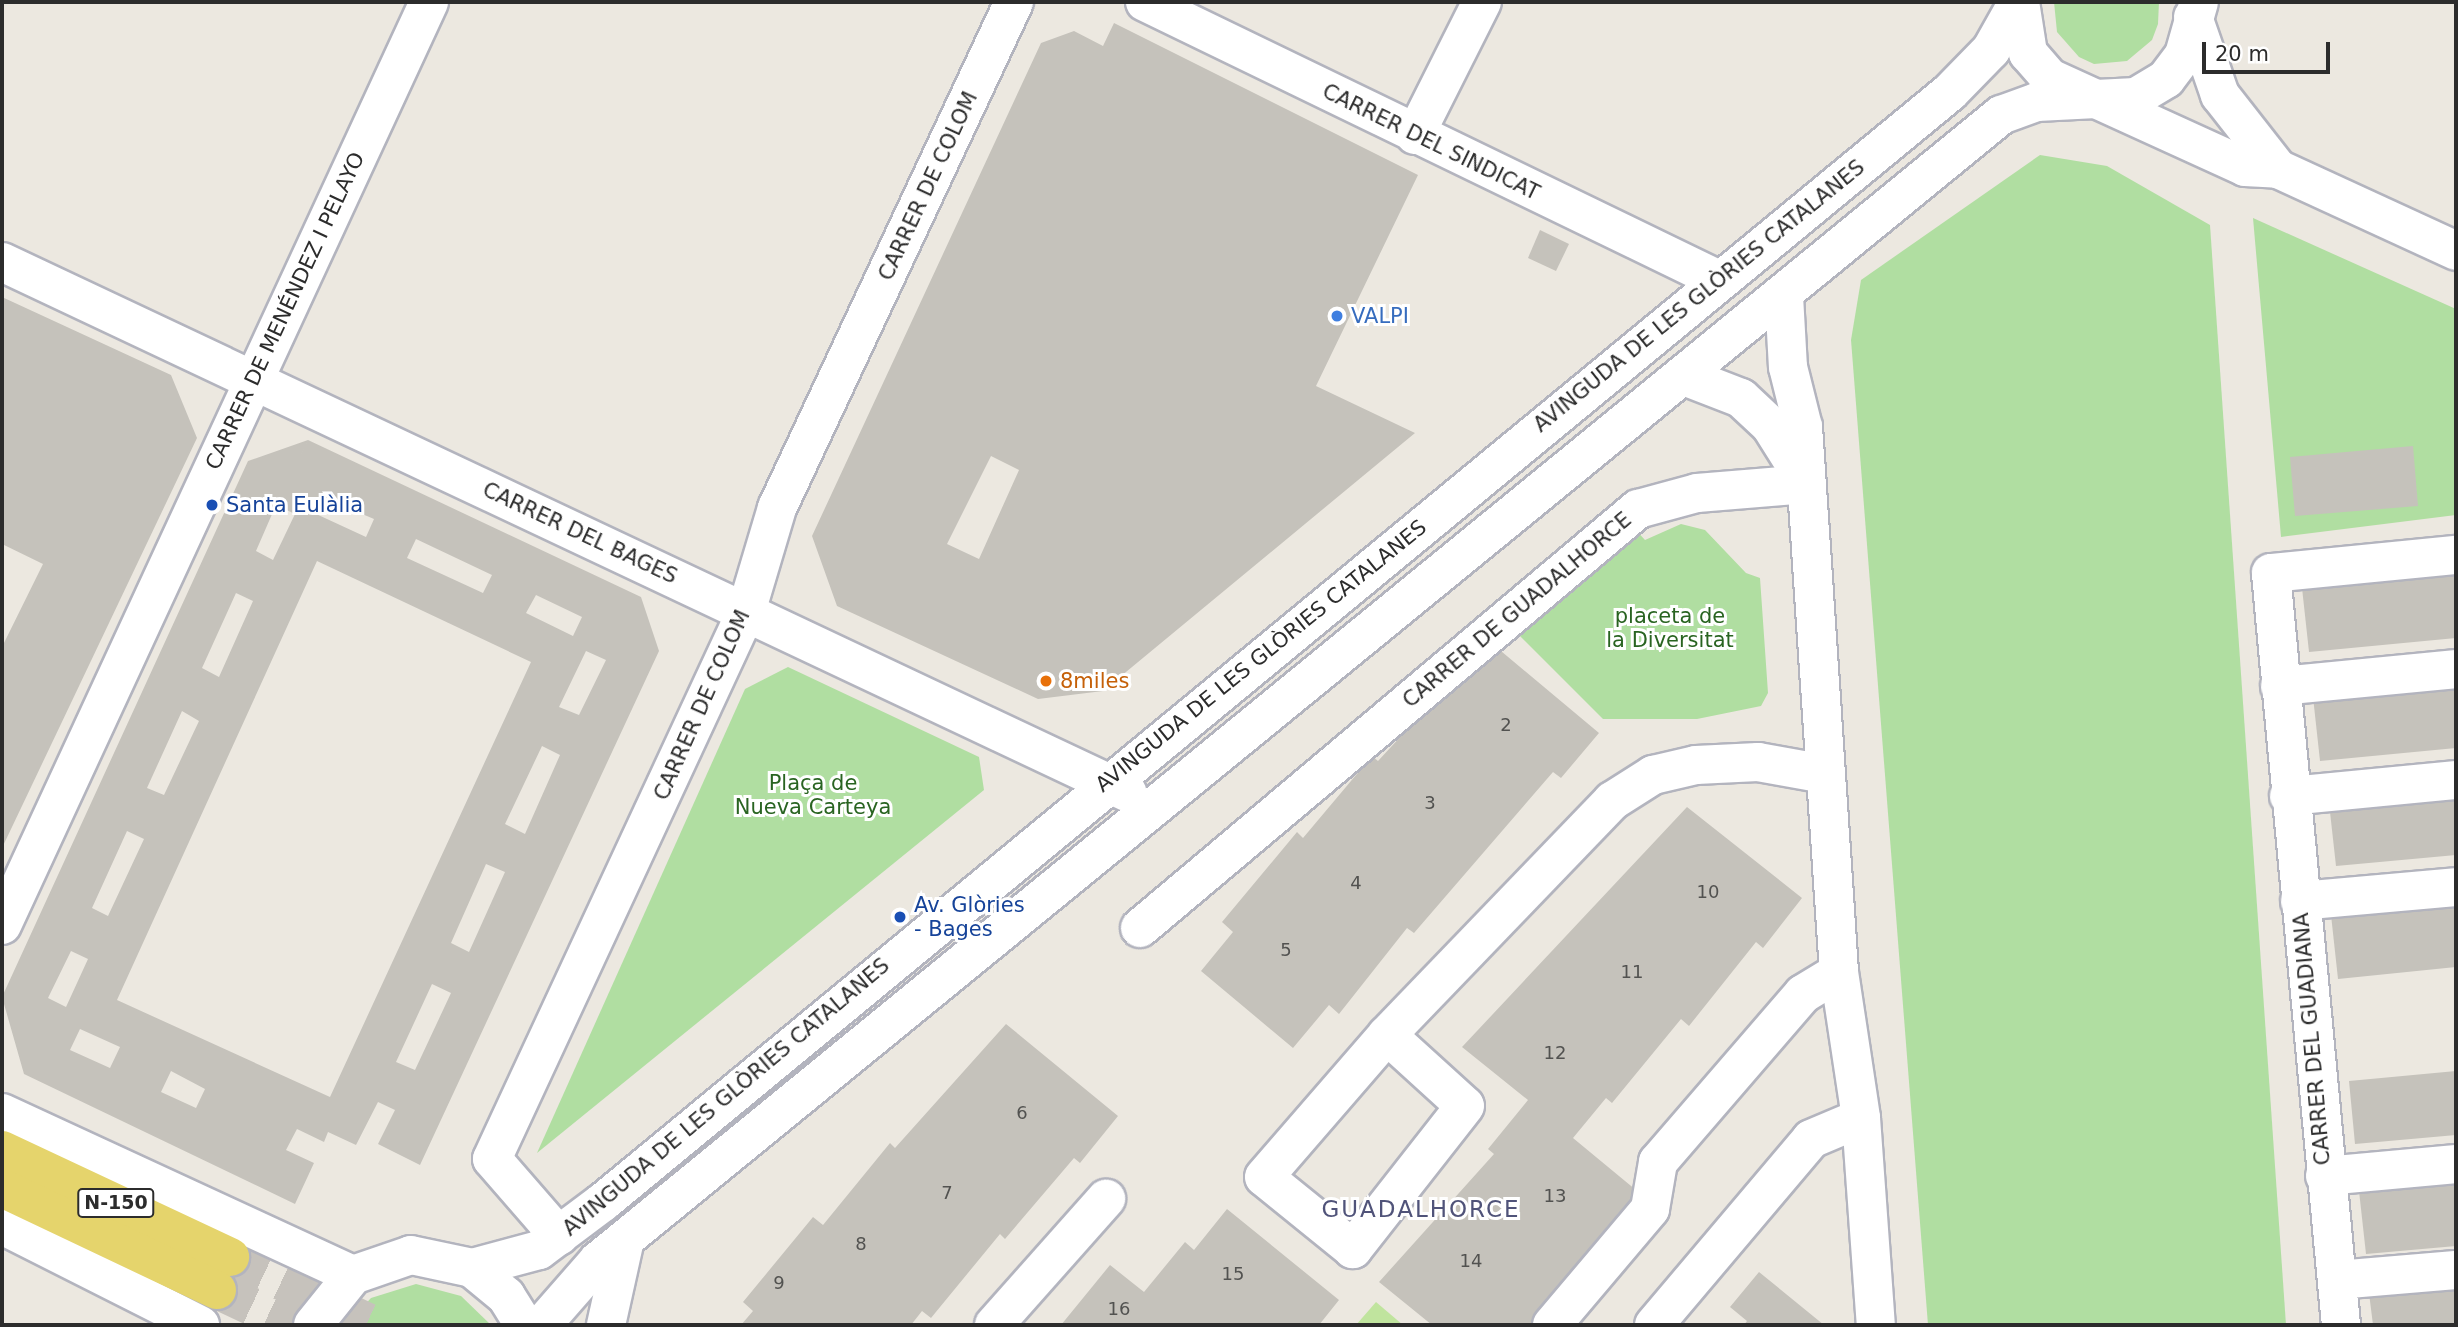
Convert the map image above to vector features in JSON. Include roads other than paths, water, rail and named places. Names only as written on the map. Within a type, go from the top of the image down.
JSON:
[{"type":"main road","name":"N-150","points":[[2,1150],[224,1274],[2,1188]]},
{"type":"street","name":"CARRER DE MENÉNDEZ I PELAYO","points":[[2,925],[429,2]]},
{"type":"street","name":"CARRER DE COLOM","points":[[559,1236],[492,1160],[746,612],[777,508],[1014,2]]},
{"type":"street","name":"CARRER DEL SINDICAT","points":[[1145,2],[1719,280]]},
{"type":"street","points":[[1415,135],[1482,2]]},
{"type":"street","points":[[2019,2],[2028,53],[2050,78],[2084,97],[2245,167],[2278,169],[2456,251]]},
{"type":"street","name":"AVINGUDA DE LES GLÒRIES CATALANES","points":[[472,1268],[507,1262],[559,1236],[1973,71],[2019,2]]},
{"type":"street","points":[[2193,7],[2220,95],[2278,169]]},
{"type":"street","name":"AVINGUDA DE LES GLÒRIES CATALANES","points":[[542,1325],[578,1279],[1157,809],[2001,115],[2084,97],[2136,97],[2166,79],[2184,55],[2193,7]]},
{"type":"street","name":"CARRER DEL BAGES","points":[[2,262],[252,382],[1108,782],[1157,809]]},
{"type":"street","points":[[1784,296],[1807,484],[1839,972],[1861,1118],[1876,1325]]},
{"type":"street","points":[[1684,376],[1741,398],[1770,425],[1807,484]]},
{"type":"street","name":"CARRER DE GUADALHORCE","points":[[1139,928],[1638,509],[1697,493],[1807,484]]},
{"type":"street","name":"CARRER DEL GUADIANA","points":[[2341,1325],[2289,796],[2271,573],[2456,555]]},
{"type":"street","points":[[2280,687],[2456,669]]},
{"type":"street","points":[[1387,1035],[1465,1106],[1353,1249],[1264,1177],[1387,1035],[1633,786],[1696,765],[1758,762],[1825,774]]},
{"type":"street","points":[[2289,796],[2456,780]]},
{"type":"street","name":"CARRER DEL GUADIANA","points":[[2300,901],[2456,887]]},
{"type":"street","points":[[1552,1325],[1650,1209],[1658,1162],[1803,994],[1839,972]]},
{"type":"street","points":[[2,1113],[353,1275]]},
{"type":"street","points":[[1654,1325],[1811,1139],[1861,1118]]},
{"type":"street","name":"CARRER DEL GUADIANA","points":[[2325,1177],[2456,1164]]},
{"type":"street","points":[[994,1325],[1106,1199]]},
{"type":"street","points":[[2,1225],[200,1325]]},
{"type":"street","points":[[606,1325],[624,1244]]},
{"type":"street","points":[[313,1325],[353,1275],[411,1255],[472,1268],[506,1296],[524,1325]]},
{"type":"street","points":[[2337,1280],[2456,1270]]},
{"type":"tunnel","points":[[230,1257],[374,1325]]},
{"type":"tunnel","points":[[217,1290],[291,1325]]},
{"type":"place","name":"VALPI","points":[[1337,316]]},
{"type":"place","name":"Santa Eulàlia","points":[[212,505]]},
{"type":"place","name":"8miles","points":[[1046,681]]},
{"type":"place","name":"Av. Glòries - Bages","points":[[900,917]]},
{"type":"district","name":"GUADALHORCE","points":[[1421,1209]]},
{"type":"park label","name":"placeta de la Diversitat","points":[[1670,628]]},
{"type":"park label","name":"Plaça de Nueva Carteya","points":[[813,795]]}]
